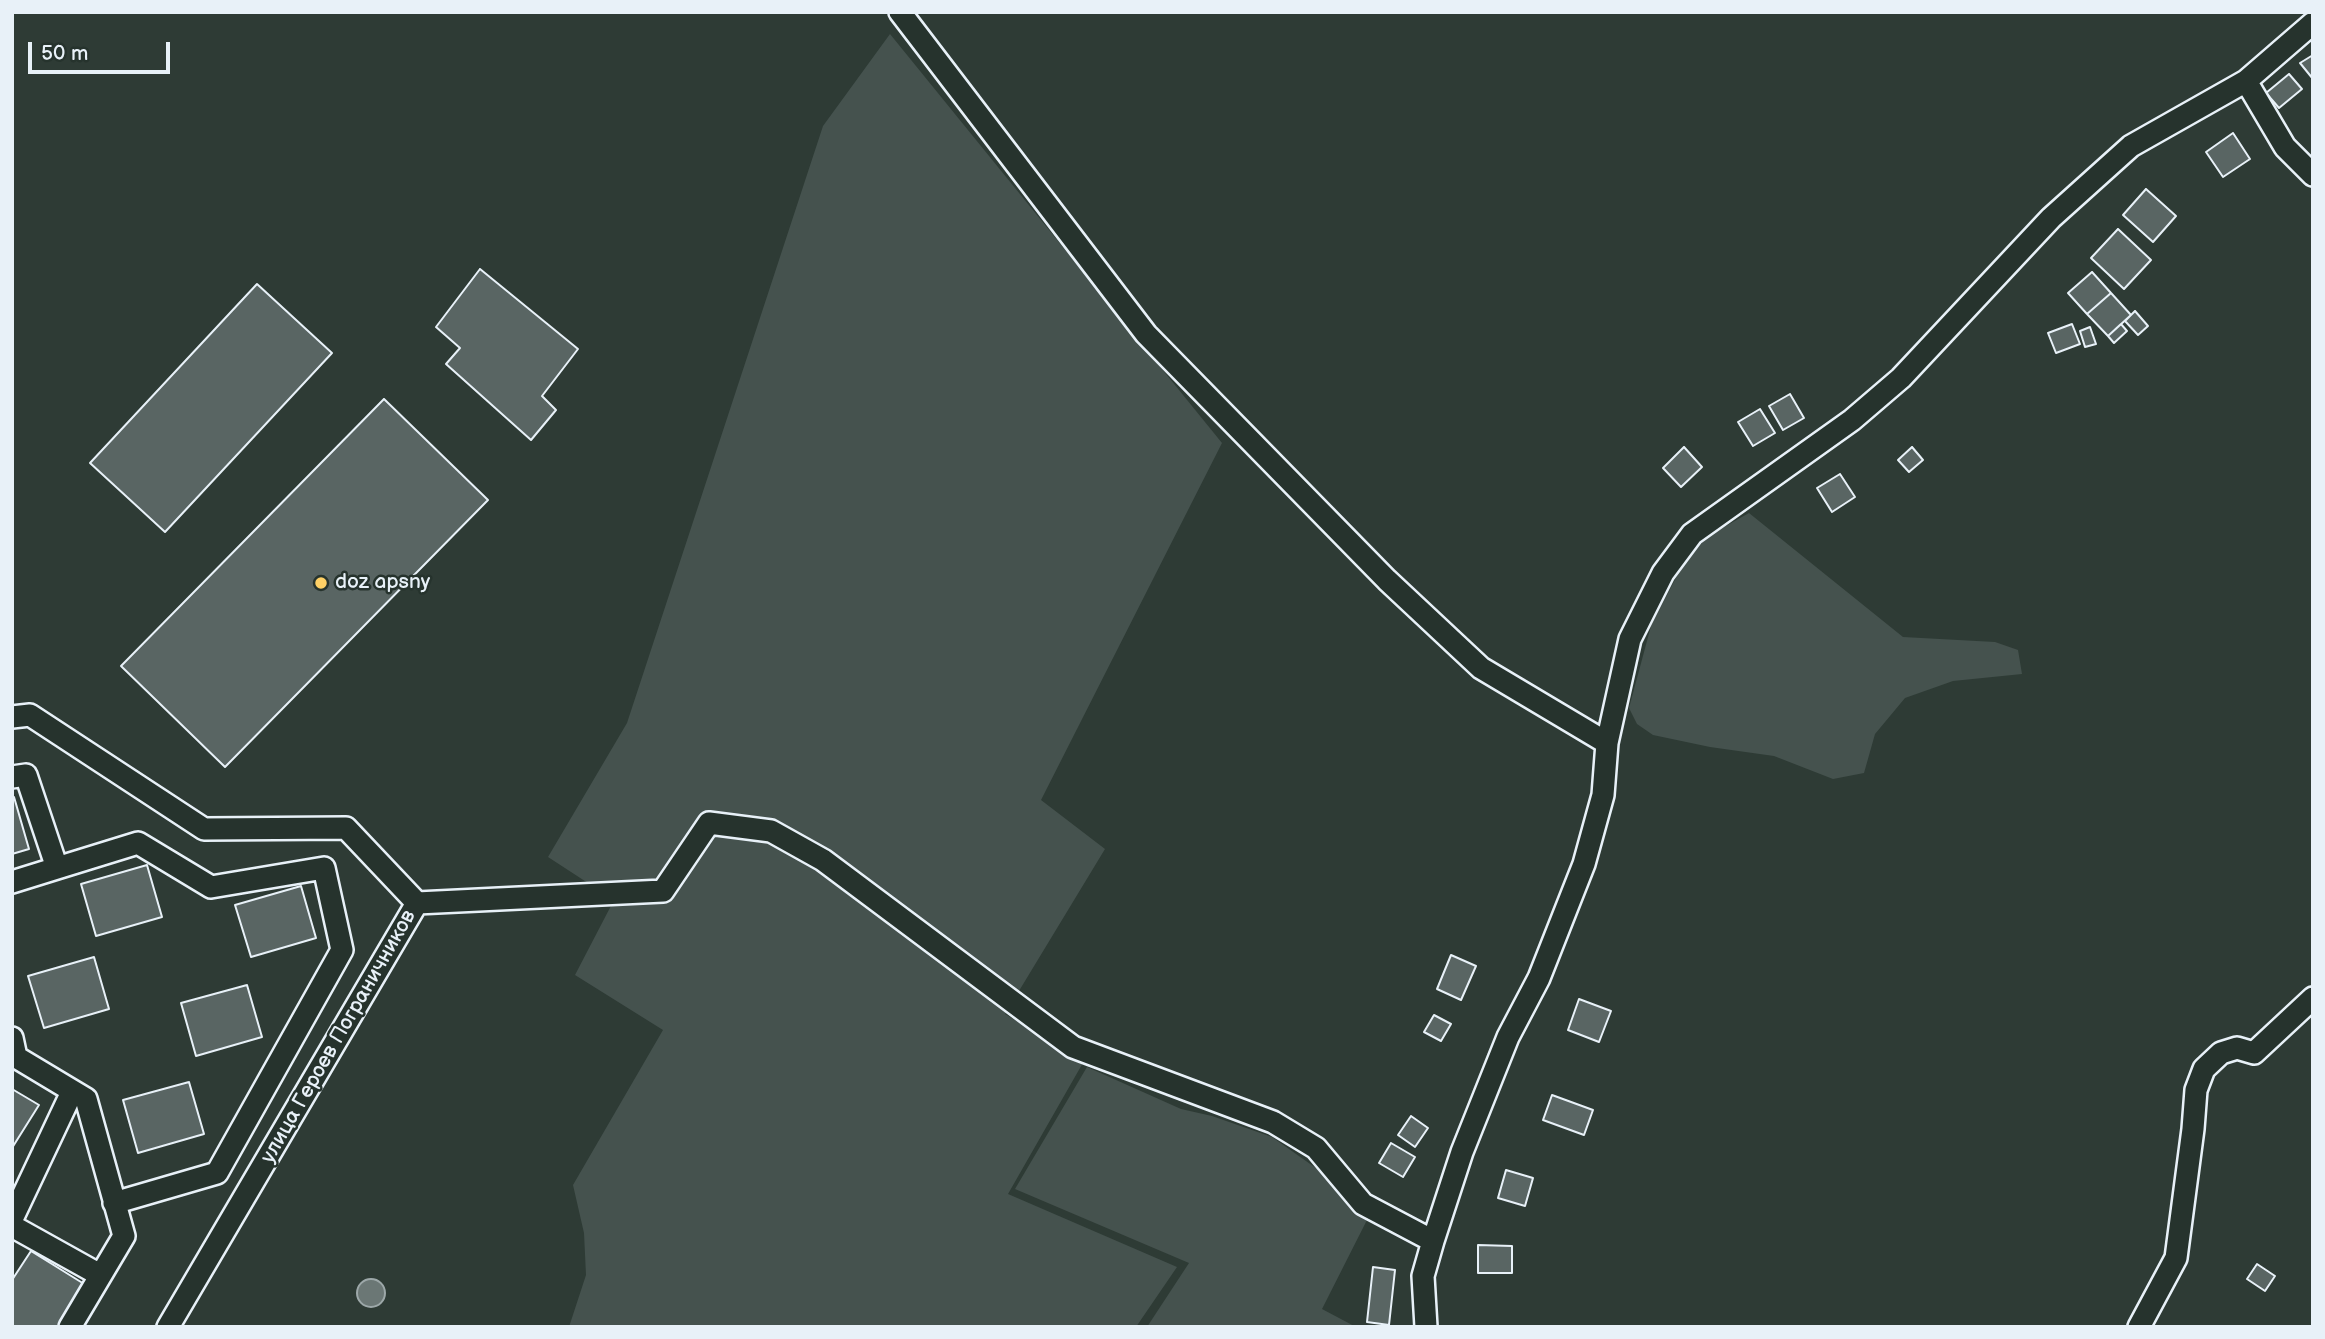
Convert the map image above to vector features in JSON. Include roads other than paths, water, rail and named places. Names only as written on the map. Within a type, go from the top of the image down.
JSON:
[{"type":"street","points":[[900,12],[1146,334],[1387,580],[1481,668],[1607,743]]},
{"type":"street","points":[[1426,1327],[1423,1276],[1433,1241],[1462,1152],[1492,1076],[1508,1037],[1539,978],[1584,864],[1603,795],[1607,743],[1630,639],[1663,573],[1692,534],[1852,420],[1901,378],[2051,218],[2131,146],[2246,81],[2313,23]]},
{"type":"street","points":[[2246,81],[2285,147],[2313,176]]},
{"type":"street","points":[[12,717],[30,715],[204,829],[346,828],[417,903]]},
{"type":"street","points":[[12,777],[26,775],[57,868]]},
{"type":"street","name":"улица Героев Пограничников","points":[[168,1327],[417,903],[663,891],[709,823],[771,831],[823,860],[1073,1047],[1273,1122],[1316,1148],[1363,1204],[1433,1241]]},
{"type":"street","points":[[12,882],[138,843],[211,887],[324,868],[342,950],[217,1174],[114,1203]]},
{"type":"street","points":[[2139,1327],[2176,1258],[2196,1090],[2204,1069],[2221,1054],[2237,1048],[2254,1053],[2313,998]]},
{"type":"street","points":[[12,1038],[16,1057],[86,1099],[124,1237],[70,1327]]},
{"type":"street","points":[[12,1219],[72,1092]]},
{"type":"street","points":[[12,1226],[100,1275]]},
{"type":"place","name":"doz apsny","points":[[321,583]]}]
